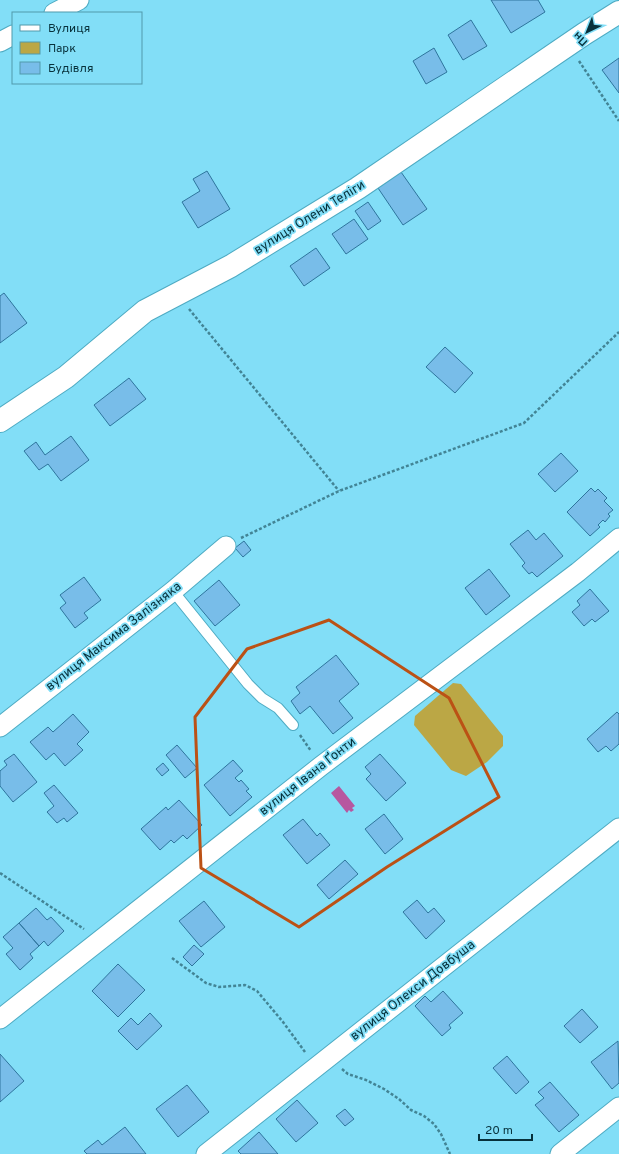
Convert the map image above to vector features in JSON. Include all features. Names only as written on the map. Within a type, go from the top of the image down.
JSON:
[{"type":"street","points":[[56,12],[79,0]]},
{"type":"street","name":"вулиця Олени Теліги","points":[[0,421],[66,377],[145,311],[231,266],[358,188],[568,44],[619,12]]},
{"type":"street","points":[[0,42],[12,36]]},
{"type":"street","name":"вулиця Івана Ґонти","points":[[0,1019],[99,939],[321,766],[578,572],[619,538]]},
{"type":"street","name":"вулиця Максима Залізняка","points":[[0,727],[173,590],[226,546]]},
{"type":"street","name":"вулиця Олекси Довбуша","points":[[206,1154],[619,828]]},
{"type":"street","points":[[560,1154],[619,1107]]},
{"type":"lane","points":[[173,590],[248,684],[262,698],[278,708],[293,725]]},
{"type":"path","points":[[568,44],[619,121]]},
{"type":"path","points":[[177,294],[339,491]]},
{"type":"path","points":[[226,546],[339,491],[524,423],[619,332]]},
{"type":"path","points":[[293,725],[321,766]]},
{"type":"path","points":[[0,873],[99,939]]},
{"type":"path","points":[[172,958],[206,983],[219,987],[245,985],[257,991],[321,1063],[366,1080],[384,1089],[399,1099],[411,1110],[424,1116],[434,1124],[441,1134],[450,1154]]},
{"type":"highlighted area","points":[[329,620],[449,698],[499,797],[387,867],[299,927],[201,868],[195,717],[247,649]]},
{"type":"green space","points":[[453,683],[461,684],[503,736],[503,746],[487,762],[466,776],[451,770],[414,725],[415,716]]},
{"type":"shaded area","points":[[339,786],[355,806],[352,808],[354,810],[351,812],[349,810],[347,813],[331,793]]},
{"type":"building","points":[[491,0],[538,0],[545,12],[511,33]]},
{"type":"building","points":[[471,20],[487,46],[463,60],[448,35]]},
{"type":"building","points":[[434,48],[447,72],[426,84],[413,61]]},
{"type":"building","points":[[619,58],[619,93],[602,70]]},
{"type":"building","points":[[207,171],[230,209],[198,228],[182,202],[200,191],[193,179]]},
{"type":"building","points":[[401,172],[427,209],[403,225],[378,188]]},
{"type":"building","points":[[368,202],[381,221],[368,230],[355,211]]},
{"type":"building","points":[[354,219],[368,239],[346,254],[332,234]]},
{"type":"building","points":[[316,248],[330,268],[304,286],[290,266]]},
{"type":"building","points":[[4,293],[27,323],[0,343],[0,296]]},
{"type":"building","points":[[445,347],[473,373],[455,393],[426,367]]},
{"type":"building","points":[[129,378],[146,399],[110,426],[94,405]]},
{"type":"building","points":[[71,436],[89,460],[61,481],[48,464],[39,470],[24,451],[36,442],[45,455]]},
{"type":"building","points":[[561,453],[578,471],[555,492],[538,474]]},
{"type":"building","points":[[591,488],[595,492],[598,489],[607,498],[604,501],[613,510],[608,514],[610,516],[605,522],[603,520],[598,525],[600,527],[590,536],[567,512]]},
{"type":"building","points":[[528,530],[536,540],[544,533],[563,556],[537,577],[532,572],[529,574],[522,566],[525,563],[510,544]]},
{"type":"building","points":[[244,541],[251,550],[243,557],[235,548]]},
{"type":"building","points":[[489,569],[510,596],[486,615],[465,588]]},
{"type":"building","points":[[84,577],[101,600],[84,613],[88,618],[75,628],[60,608],[66,603],[60,595]]},
{"type":"building","points":[[219,580],[240,605],[215,626],[194,601]]},
{"type":"building","points":[[590,589],[609,611],[595,622],[592,619],[584,626],[572,612],[580,605],[577,601]]},
{"type":"building","points":[[336,655],[359,684],[339,701],[353,718],[333,734],[310,706],[300,714],[291,701],[300,693],[296,687]]},
{"type":"building","points":[[617,712],[619,714],[619,744],[611,751],[606,746],[598,752],[587,739]]},
{"type":"building","points":[[73,714],[89,732],[77,744],[83,750],[65,766],[54,753],[46,760],[30,742],[48,727],[53,732]]},
{"type":"building","points":[[177,745],[197,768],[185,778],[166,755]]},
{"type":"building","points":[[14,754],[37,782],[13,802],[0,786],[0,771],[7,765],[4,761]]},
{"type":"building","points":[[380,754],[406,783],[386,801],[366,779],[371,774],[365,767]]},
{"type":"building","points":[[233,760],[243,771],[235,778],[239,782],[241,780],[249,789],[246,791],[252,797],[230,816],[204,785]]},
{"type":"building","points":[[163,763],[169,770],[162,776],[156,769]]},
{"type":"building","points":[[54,785],[78,813],[67,822],[64,818],[57,823],[47,812],[54,806],[44,793]]},
{"type":"building","points":[[179,800],[202,825],[187,839],[183,835],[174,843],[171,840],[160,850],[141,829],[166,807],[168,810]]},
{"type":"building","points":[[384,814],[403,839],[385,854],[365,829]]},
{"type":"building","points":[[303,819],[317,836],[320,833],[330,845],[307,864],[283,835]]},
{"type":"building","points":[[345,860],[358,874],[329,899],[317,885]]},
{"type":"building","points":[[417,900],[428,913],[434,908],[445,921],[426,939],[403,912]]},
{"type":"building","points":[[204,901],[225,927],[201,947],[179,921]]},
{"type":"building","points":[[36,908],[47,920],[51,917],[64,931],[48,946],[44,941],[39,946],[19,923]]},
{"type":"building","points":[[19,923],[39,946],[30,954],[33,958],[20,970],[6,954],[13,948],[3,937]]},
{"type":"building","points":[[194,945],[204,954],[192,966],[183,957]]},
{"type":"building","points":[[118,964],[145,990],[118,1017],[92,991]]},
{"type":"building","points":[[443,991],[463,1013],[449,1025],[451,1028],[442,1036],[415,1006],[425,996],[431,1002]]},
{"type":"building","points":[[582,1009],[598,1027],[580,1043],[564,1026]]},
{"type":"building","points":[[150,1013],[162,1026],[137,1050],[118,1031],[131,1018],[138,1025]]},
{"type":"building","points":[[618,1041],[619,1083],[612,1089],[591,1062]]},
{"type":"building","points":[[0,1054],[24,1081],[0,1102]]},
{"type":"building","points":[[507,1056],[529,1082],[516,1094],[493,1068]]},
{"type":"building","points":[[550,1082],[579,1115],[559,1132],[535,1105],[544,1098],[538,1092]]},
{"type":"building","points":[[187,1085],[209,1112],[178,1137],[156,1109]]},
{"type":"building","points":[[297,1100],[318,1123],[296,1142],[276,1119]]},
{"type":"building","points":[[345,1109],[354,1119],[345,1126],[336,1116]]},
{"type":"building","points":[[125,1127],[146,1154],[87,1154],[84,1151],[98,1140],[102,1145]]},
{"type":"building","points":[[259,1132],[278,1154],[241,1154],[238,1151]]}]
